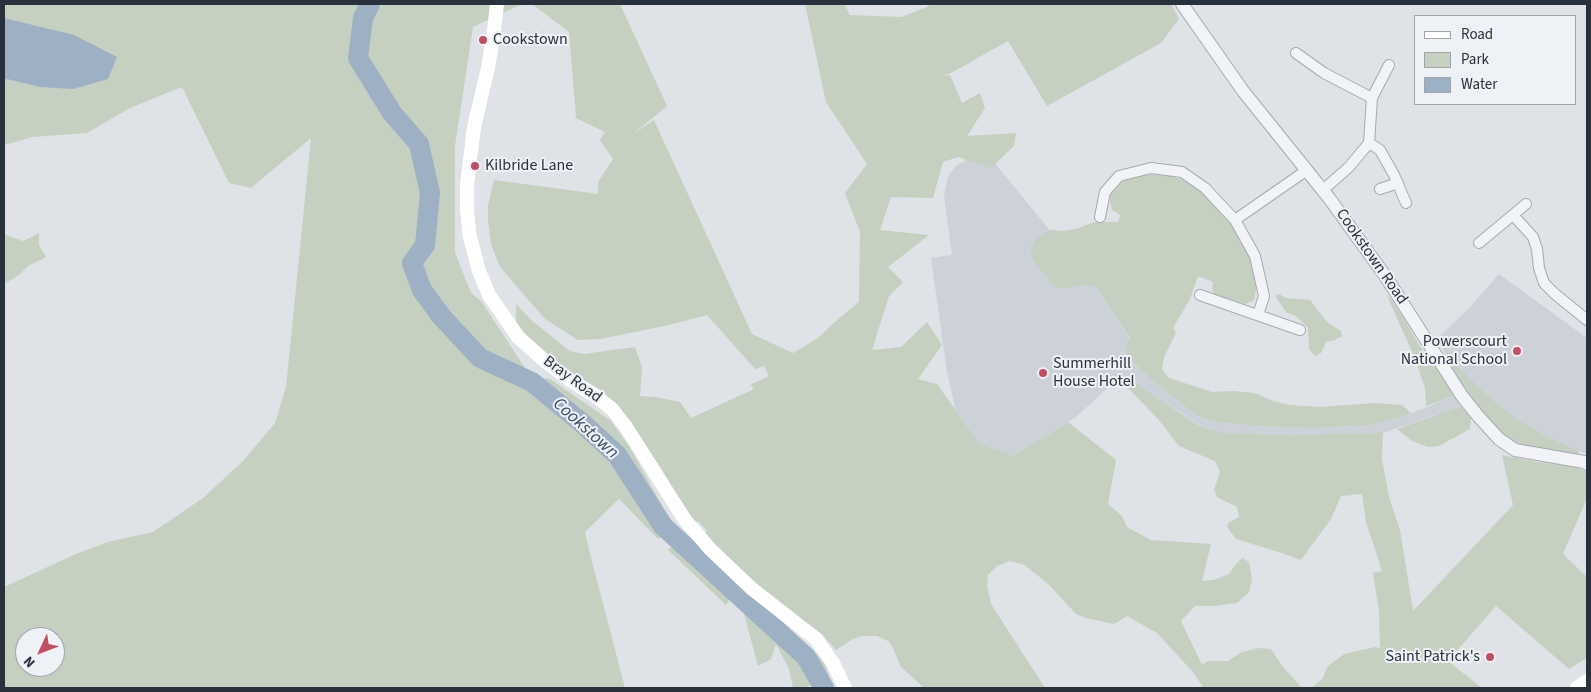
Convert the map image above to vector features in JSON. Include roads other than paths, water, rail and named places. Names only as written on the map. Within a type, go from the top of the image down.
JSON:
[{"type":"main road","name":"Bray Road","points":[[497,4],[488,68],[474,127],[467,189],[469,233],[479,271],[489,295],[518,337],[545,361],[612,409],[626,427],[685,520],[710,549],[751,588],[816,639],[833,663],[845,688]]},
{"type":"main road","points":[[1578,688],[1587,681]]},
{"type":"street","name":"Cookstown Road","points":[[1182,4],[1243,92],[1323,190],[1386,277],[1462,396],[1499,440],[1515,450],[1587,464]]},
{"type":"street","points":[[1296,53],[1324,73],[1372,98]]},
{"type":"street","points":[[1323,190],[1349,167],[1369,143],[1372,98],[1389,65]]},
{"type":"street","points":[[1369,143],[1380,150],[1398,183],[1406,203]]},
{"type":"street","points":[[1100,217],[1105,192],[1119,176],[1151,168],[1182,172],[1205,188],[1235,220],[1255,256],[1264,296],[1258,316]]},
{"type":"street","points":[[1235,220],[1307,170]]},
{"type":"street","points":[[1380,189],[1398,183]]},
{"type":"street","points":[[1479,243],[1526,204]]},
{"type":"street","points":[[1513,216],[1532,237],[1537,249],[1539,268],[1544,283],[1587,320]]},
{"type":"street","points":[[1200,295],[1300,330]]},
{"type":"water","points":[[4,18],[74,35],[117,57],[108,79],[73,89],[40,87],[7,79],[4,80]]},
{"type":"waterway","name":"Cookstown","points":[[370,4],[363,18],[358,58],[392,113],[419,144],[430,193],[425,245],[412,263],[422,290],[441,316],[480,358],[532,382],[617,455],[663,526],[806,657],[824,688]]},
{"type":"place","name":"Cookstown","points":[[483,40]]},
{"type":"place","name":"Kilbride Lane","points":[[475,166]]},
{"type":"place","name":"Powerscourt National School","points":[[1517,351]]},
{"type":"place","name":"Summerhill House Hotel","points":[[1043,373]]},
{"type":"place","name":"Saint Patrick's","points":[[1490,657]]}]
